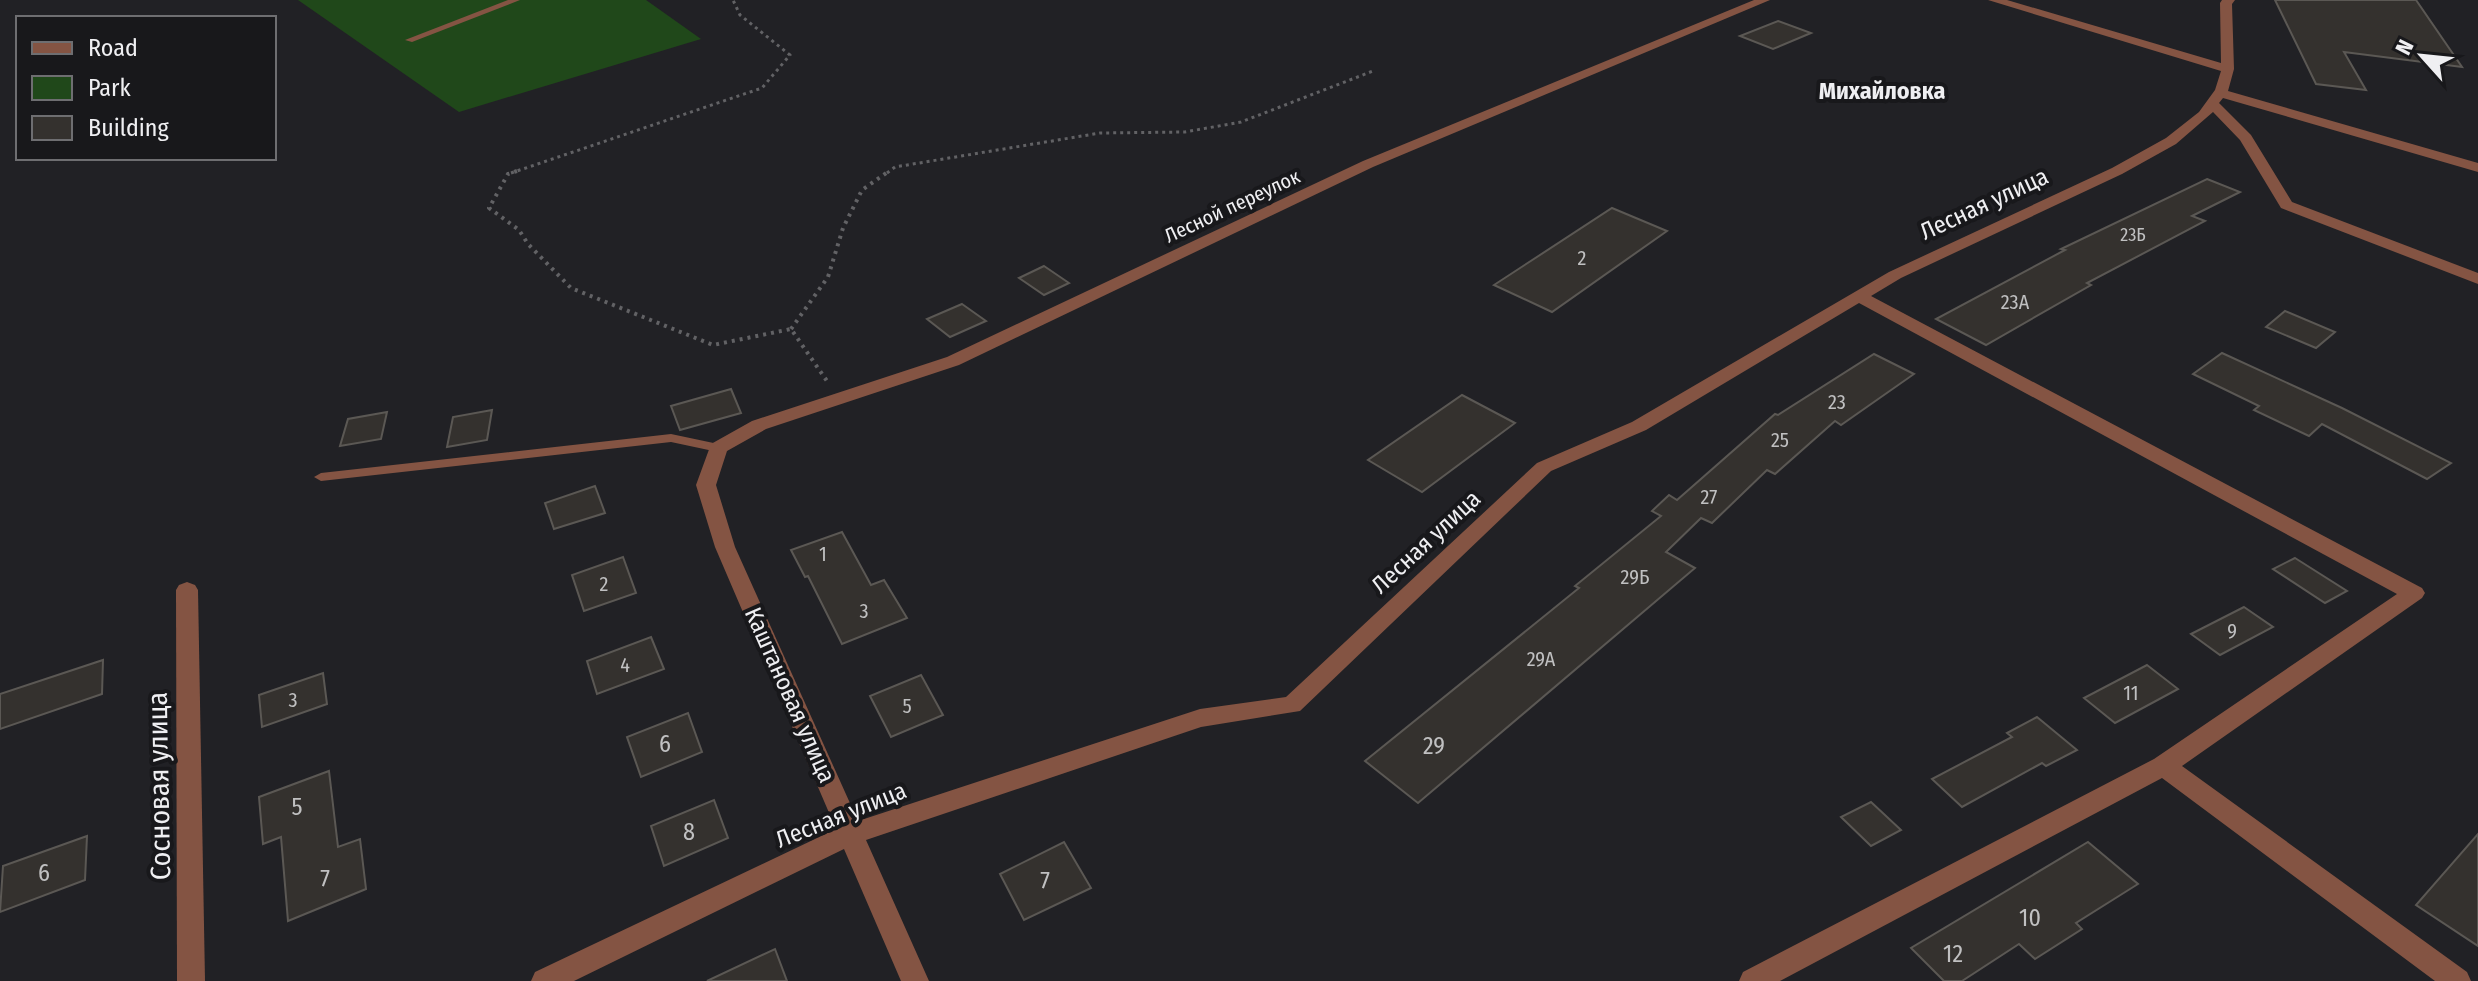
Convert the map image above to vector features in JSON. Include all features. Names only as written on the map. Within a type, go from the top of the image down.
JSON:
[{"type":"street","name":"Лесной переулок","points":[[718,448],[759,425],[953,361],[1368,164],[1764,0]]},
{"type":"street","points":[[1994,0],[2228,69]]},
{"type":"street","name":"Лесная улица","points":[[545,981],[851,834],[1200,718],[1292,705],[1544,467],[1639,426],[1895,275],[2117,171],[2171,141],[2204,115],[2228,69],[2226,3],[2229,0]]},
{"type":"street","points":[[2215,99],[2333,124],[2478,168]]},
{"type":"street","points":[[2215,99],[2246,138],[2286,205],[2478,279]]},
{"type":"street","points":[[1753,981],[2163,766],[2414,593],[1858,296]]},
{"type":"street","name":"Каштановая улица","points":[[718,448],[706,485],[725,547],[915,981]]},
{"type":"street","name":"Сосновая улица","points":[[187,590],[191,981]]},
{"type":"street","points":[[2163,766],[2457,981]]},
{"type":"lane","points":[[409,40],[516,0]]},
{"type":"lane","points":[[321,477],[671,438],[718,448]]},
{"type":"path","points":[[733,0],[740,15],[790,55],[762,88],[508,174],[489,208],[519,230],[528,244],[571,288],[713,345],[791,329],[828,277],[843,228],[862,190],[895,167],[1100,133],[1185,132],[1241,122],[1373,71]]},
{"type":"path","points":[[791,329],[828,380],[831,401]]},
{"type":"green space","points":[[298,0],[646,0],[701,39],[459,112]]},
{"type":"building","points":[[2275,0],[2416,0],[2462,67],[2344,52],[2366,90],[2316,84]]},
{"type":"building","points":[[1778,21],[1811,33],[1773,49],[1740,36]]},
{"type":"building","points":[[2207,179],[2240,192],[2192,216],[2205,221],[2087,283],[2091,285],[1986,345],[1936,319],[2065,250],[2061,249]]},
{"type":"building","points":[[1612,208],[1667,231],[1552,312],[1494,285]]},
{"type":"building","points":[[1044,266],[1069,283],[1044,295],[1019,278]]},
{"type":"building","points":[[962,304],[986,321],[950,337],[927,319]]},
{"type":"building","points":[[2285,311],[2335,332],[2316,348],[2266,327]]},
{"type":"building","points":[[2222,353],[2451,463],[2427,479],[2322,424],[2309,436],[2254,410],[2259,406],[2193,374]]},
{"type":"building","points":[[1874,354],[1914,374],[1841,425],[1835,421],[1775,474],[1767,470],[1712,523],[1701,518],[1666,552],[1695,568],[1418,803],[1365,761],[1579,588],[1575,586],[1661,516],[1652,511],[1669,495],[1677,500],[1775,414],[1778,415]]},
{"type":"building","points":[[731,389],[741,413],[680,430],[671,406]]},
{"type":"building","points":[[1462,395],[1515,423],[1422,492],[1368,460]]},
{"type":"building","points":[[492,410],[487,440],[447,447],[453,417]]},
{"type":"building","points":[[387,412],[381,439],[340,446],[348,419]]},
{"type":"building","points":[[595,486],[605,513],[554,529],[545,503]]},
{"type":"building","points":[[842,532],[871,585],[884,580],[907,618],[842,644],[808,576],[805,577],[791,550]]},
{"type":"building","points":[[623,557],[636,593],[584,611],[572,575]]},
{"type":"building","points":[[2295,558],[2347,591],[2325,603],[2273,569]]},
{"type":"building","points":[[2244,607],[2273,627],[2220,655],[2191,634]]},
{"type":"building","points":[[651,637],[664,669],[597,694],[587,661]]},
{"type":"building","points":[[103,660],[102,694],[0,729],[0,694]]},
{"type":"building","points":[[2147,665],[2178,689],[2115,723],[2084,698]]},
{"type":"building","points":[[323,673],[327,704],[262,727],[259,695]]},
{"type":"building","points":[[921,675],[943,715],[891,737],[870,696]]},
{"type":"building","points":[[688,713],[702,752],[641,777],[627,737]]},
{"type":"building","points":[[2037,717],[2077,750],[2046,766],[2042,763],[1962,807],[1932,779],[2012,737],[2007,733]]},
{"type":"building","points":[[329,771],[338,847],[360,839],[366,889],[288,921],[281,837],[263,844],[259,797]]},
{"type":"building","points":[[714,800],[728,838],[664,866],[651,826]]},
{"type":"building","points":[[1871,802],[1901,830],[1871,846],[1841,817]]},
{"type":"building","points":[[2478,834],[2478,946],[2416,905]]},
{"type":"building","points":[[87,836],[85,880],[0,912],[3,866]]},
{"type":"building","points":[[1064,842],[1091,888],[1024,920],[1000,874]]},
{"type":"building","points":[[2088,842],[2138,884],[2076,923],[2082,929],[2035,959],[2019,944],[1962,981],[1944,981],[1911,948]]},
{"type":"building","points":[[775,949],[787,981],[707,981]]},
{"type":"district","name":"Михайловка","points":[[1882,91]]}]
